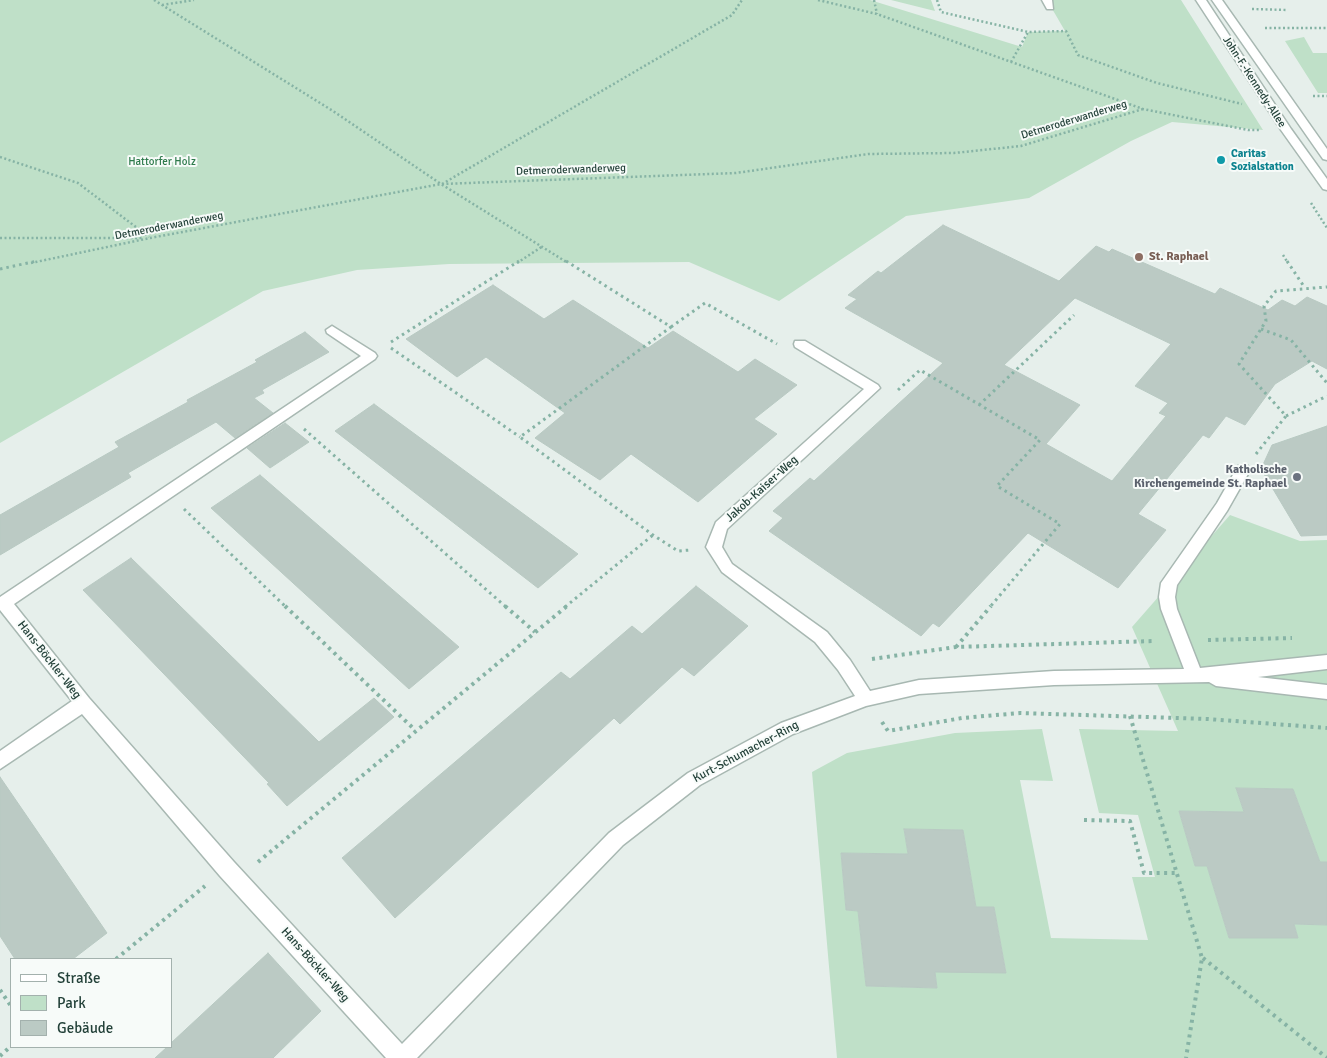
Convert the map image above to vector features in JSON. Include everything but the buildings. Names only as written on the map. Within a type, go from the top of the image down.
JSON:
[{"type":"street","name":"John-F.-Kennedy-Allee","points":[[1201,0],[1286,130],[1327,187]]},
{"type":"street","name":"John-F.-Kennedy-Allee","points":[[1217,0],[1327,157]]},
{"type":"street","points":[[1277,116],[1297,115]]},
{"type":"street","name":"Hans-Böckler-Weg","points":[[332,330],[370,356],[4,603],[83,703],[232,874],[401,1058]]},
{"type":"street","points":[[800,344],[873,388]]},
{"type":"street","name":"Jakob-Kaiser-Weg","points":[[714,547],[721,526],[873,388]]},
{"type":"street","points":[[1195,676],[1169,609],[1167,597],[1169,583],[1222,507],[1243,470]]},
{"type":"street","points":[[714,547],[727,568],[821,637],[844,665],[866,699]]},
{"type":"street","name":"Kurt-Schumacher-Ring","points":[[401,1058],[616,839],[694,779],[787,728],[866,699],[919,687],[986,681],[1195,676],[1327,662]]},
{"type":"street","name":"Kurt-Schumacher-Ring","points":[[1195,676],[1327,692]]},
{"type":"street","points":[[0,761],[83,703]]},
{"type":"path","points":[[154,0],[332,111],[441,184],[671,326]]},
{"type":"path","points":[[162,5],[194,0]]},
{"type":"path","points":[[441,184],[732,16],[742,0]]},
{"type":"path","points":[[818,0],[877,14],[1143,109],[1248,130],[1286,130]]},
{"type":"path","points":[[874,0],[877,14]]},
{"type":"path","points":[[937,0],[941,12],[1028,32],[1066,31],[1078,55],[1157,83],[1245,104]]},
{"type":"path","points":[[1248,9],[1288,10]]},
{"type":"path","points":[[1263,28],[1327,28]]},
{"type":"path","points":[[1011,62],[1028,32]]},
{"type":"path","points":[[1312,96],[1327,96]]},
{"type":"path","name":"Detmeroderwanderweg","points":[[0,269],[150,238],[441,184],[736,173],[868,154],[954,153],[1021,146],[1143,109]]},
{"type":"path","points":[[0,157],[78,183],[150,238]]},
{"type":"path","points":[[0,238],[150,238]]},
{"type":"path","points":[[542,246],[386,345],[678,551],[714,547]]},
{"type":"path","points":[[1283,255],[1305,288]]},
{"type":"path","points":[[1286,416],[1239,364],[1266,321],[1264,306],[1276,291],[1327,287]]},
{"type":"path","points":[[520,438],[704,303],[780,346],[800,344]]},
{"type":"path","points":[[980,405],[1074,315]]},
{"type":"path","points":[[1261,329],[1291,340],[1327,383]]},
{"type":"path","points":[[873,388],[898,390],[920,370],[1040,440],[997,486],[1060,524],[956,647]]},
{"type":"path","points":[[1243,470],[1286,416],[1327,396]]},
{"type":"path","points":[[286,413],[535,632]]},
{"type":"path","points":[[166,493],[415,730]]},
{"type":"path","points":[[117,958],[232,874],[415,730],[653,534]]},
{"type":"path","points":[[844,665],[904,653],[956,647],[1301,637]]},
{"type":"path","points":[[866,699],[888,731],[962,718],[1020,713],[1208,719],[1327,728]]},
{"type":"path","points":[[1130,716],[1202,958],[1186,1058]]},
{"type":"path","points":[[1084,820],[1130,821],[1144,873],[1177,873]]},
{"type":"path","points":[[1202,958],[1327,1058]]},
{"type":"path","points":[[0,990],[10,1005]]},
{"type":"path","points":[[0,1056],[10,1047]]},
{"type":"green space","name":"Hattorfer Holz","points":[[0,0],[870,0],[1022,47],[1028,32],[1065,31],[1047,0],[1181,0],[1263,130],[1172,122],[1131,141],[1029,198],[906,216],[779,301],[689,262],[449,264],[357,270],[263,291],[0,443]]},
{"type":"green space","points":[[891,0],[931,0],[935,11]]},
{"type":"green space","points":[[1304,37],[1313,53],[1327,53],[1327,93],[1318,93],[1285,41]]},
{"type":"green space","points":[[1230,515],[1300,541],[1327,540],[1327,862],[1320,862],[1293,789],[1236,788],[1244,812],[1179,811],[1195,866],[1207,866],[1229,938],[1298,938],[1294,924],[1327,925],[1327,1058],[837,1058],[812,772],[847,753],[955,733],[1042,729],[1053,781],[1020,780],[1051,938],[1148,940],[1132,877],[1155,877],[1138,815],[1099,813],[1079,729],[1178,731],[1132,627]],"holes":[[[904,829],[963,830],[976,907],[994,907],[1006,972],[935,972],[937,988],[866,986],[858,911],[846,910],[841,853],[908,854]]]},
{"type":"place","name":"Caritas Sozialstation","points":[[1221,160]]},
{"type":"place","name":"St. Raphael","points":[[1139,257]]},
{"type":"place","name":"Katholische Kirchengemeinde St. Raphael","points":[[1297,477]]}]
